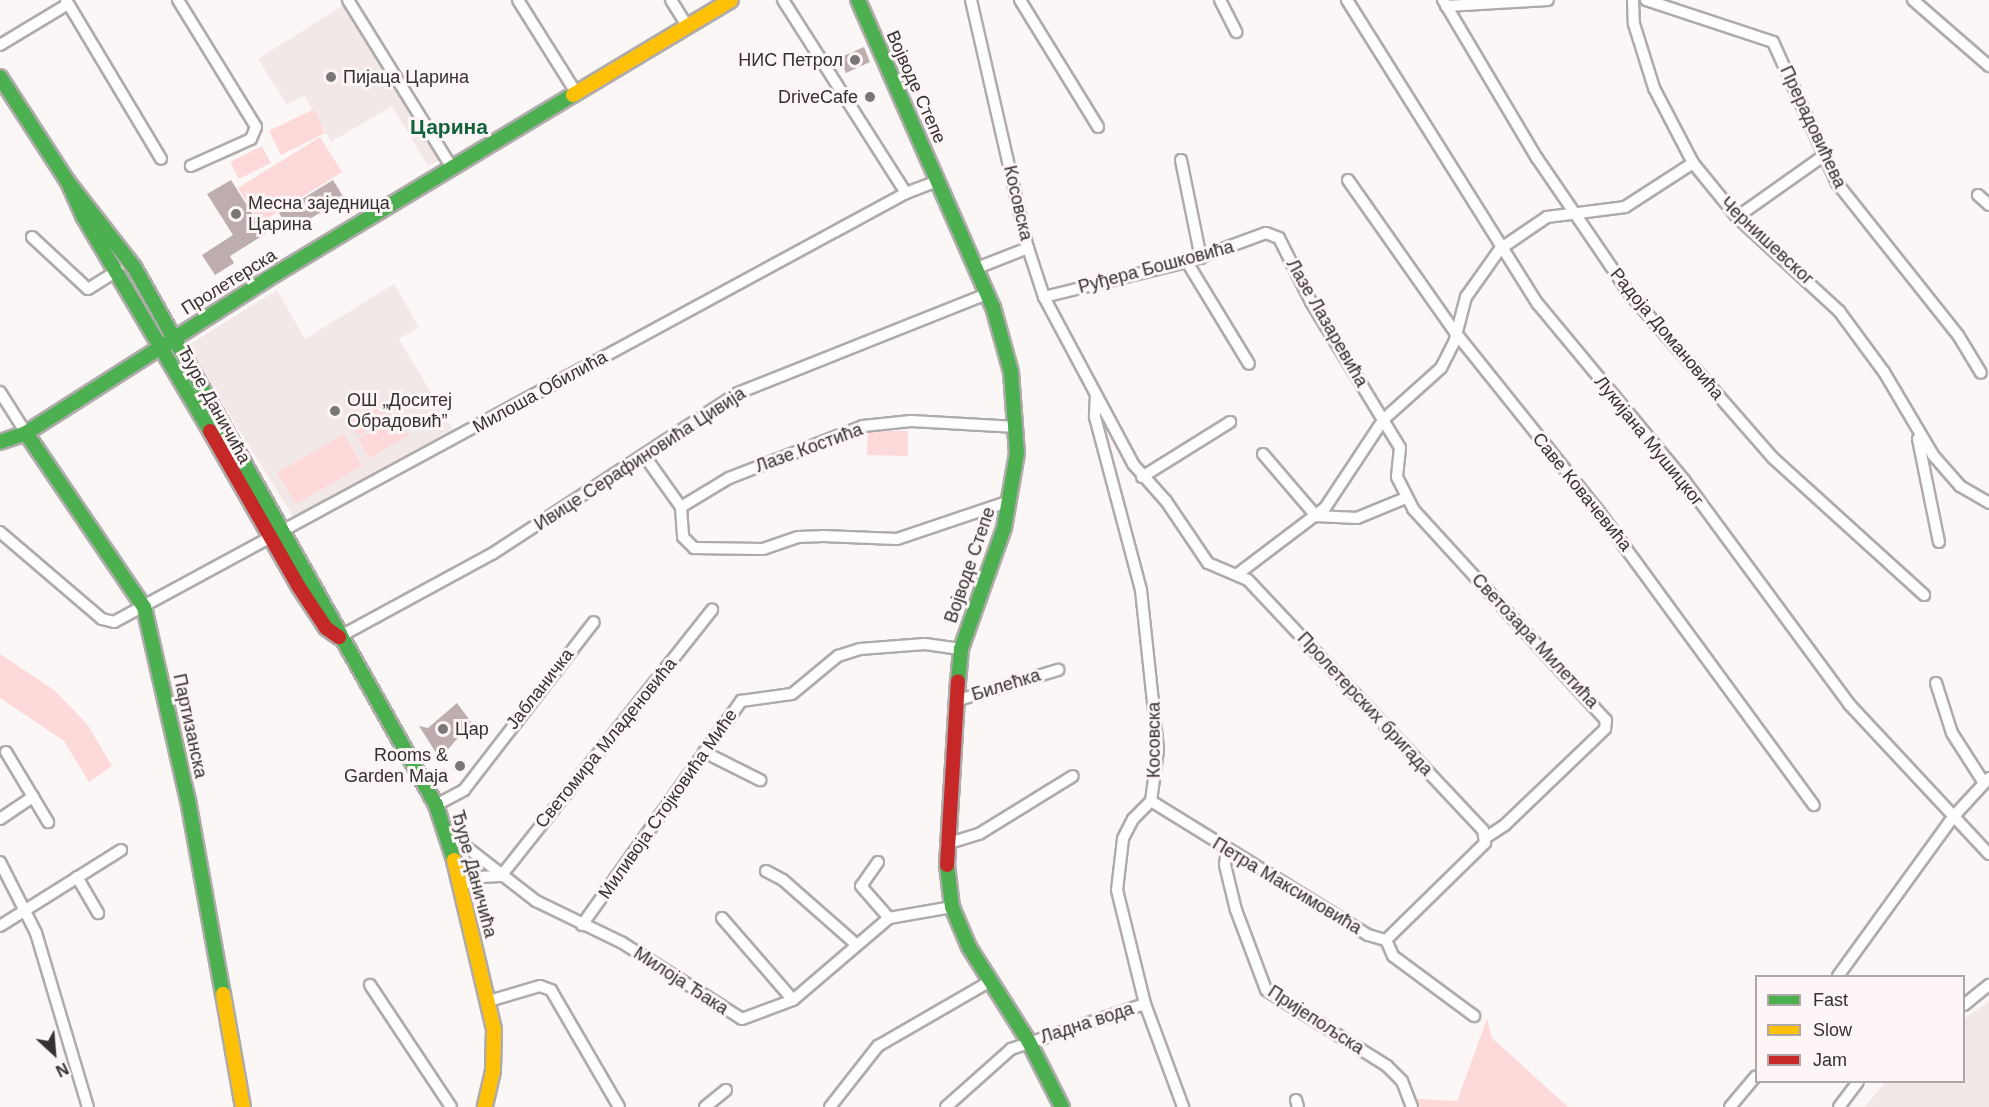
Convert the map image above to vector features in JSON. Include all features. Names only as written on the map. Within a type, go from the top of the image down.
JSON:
[{"type":"street","points":[[178,0],[256,127],[251,139],[191,166]]},
{"type":"street","points":[[348,0],[452,168]]},
{"type":"street","points":[[518,0],[577,94]]},
{"type":"street","points":[[671,0],[688,27]]},
{"type":"street","name":"Пролетерска","points":[[0,442],[27,433],[173,339],[731,0]]},
{"type":"street","points":[[783,0],[906,193]]},
{"type":"street","name":"Војводе Степе","points":[[858,0],[987,294],[1008,357],[1017,427],[1011,501],[961,649],[955,701],[946,844],[952,907],[989,982],[1029,1042],[1062,1107]]},
{"type":"street","name":"Косовска","points":[[971,0],[1028,248],[1044,297],[1142,477]]},
{"type":"street","points":[[1020,0],[1098,127]]},
{"type":"street","points":[[1220,0],[1236,32]]},
{"type":"street","name":"Лукијана Мушицког","points":[[1347,0],[1500,249],[1560,332],[1684,480],[1821,669],[1989,854]]},
{"type":"street","points":[[1445,3],[1548,0]]},
{"type":"street","name":"Чернишевског","points":[[1633,0],[1634,24],[1654,88],[1693,163],[1737,217],[1839,311],[1884,372],[1918,435],[1960,486],[1989,503]]},
{"type":"street","name":"Прерадовићева","points":[[1646,0],[1773,42],[1823,156],[1849,201],[1958,335],[1981,373]]},
{"type":"street","points":[[1913,0],[1989,66]]},
{"type":"street","points":[[0,45],[67,2],[161,159]]},
{"type":"street","name":"Радоја Домановића","points":[[1445,3],[1574,212],[1629,293],[1773,458],[1924,595]]},
{"type":"street","name":"Ђуре Даничића","points":[[0,77],[68,182],[126,255],[326,628],[339,637],[436,805],[461,886],[489,1001],[494,1055],[485,1107]]},
{"type":"street","points":[[1737,217],[1823,156]]},
{"type":"street","points":[[1181,160],[1201,258]]},
{"type":"street","points":[[1230,422],[1142,477],[1166,501],[1208,564],[1239,573],[1316,516],[1335,497],[1384,419],[1441,368],[1476,278],[1500,249],[1537,220],[1574,212],[1625,207],[1693,163]]},
{"type":"street","name":"Саве Ковачевића","points":[[1348,180],[1455,332],[1597,509],[1814,805]]},
{"type":"street","name":"Милоша Обилића","points":[[0,532],[108,623],[144,608],[278,536],[906,193],[938,181]]},
{"type":"street","name":"Ђуре Даничића","points":[[68,182],[83,216],[118,270],[160,347],[278,536]]},
{"type":"street","points":[[1978,195],[1989,205]]},
{"type":"street","name":"Руђера Бошковића","points":[[1044,297],[1201,258],[1266,232]]},
{"type":"street","name":"Лазе Лазаревића","points":[[1266,232],[1279,238],[1311,302],[1384,419]]},
{"type":"street","points":[[32,237],[88,289],[118,270]]},
{"type":"street","points":[[976,268],[1028,248]]},
{"type":"street","points":[[1187,262],[1249,364]]},
{"type":"street","name":"Ивице Серафиновића Цивија","points":[[339,637],[492,554],[646,458],[738,393],[987,294]]},
{"type":"street","name":"Партизанска","points":[[0,392],[144,608],[188,800],[243,1107]]},
{"type":"street","name":"Косовска","points":[[1096,395],[1095,417],[1127,531],[1151,650],[1158,750],[1151,801],[1126,830],[1117,872],[1120,912],[1145,1004],[1183,1107]]},
{"type":"street","name":"Светозара Милетића","points":[[1384,419],[1402,453],[1397,477],[1406,498],[1606,720],[1605,729],[1588,746],[1485,838]]},
{"type":"street","name":"Лазе Костића","points":[[681,507],[729,478],[863,426],[912,422],[1017,427]]},
{"type":"street","name":"Чернишевског","points":[[1918,435],[1939,542]]},
{"type":"street","points":[[1263,453],[1316,516],[1357,518],[1406,498]]},
{"type":"street","points":[[646,458],[681,507],[683,537],[694,548],[763,549],[823,536],[897,539],[1011,501]]},
{"type":"street","name":"Пролетерских бригада","points":[[1239,573],[1482,827],[1485,838]]},
{"type":"street","name":"Светомира Младеновића","points":[[501,876],[712,610]]},
{"type":"street","name":"Јабланичка","points":[[436,805],[464,790],[594,622]]},
{"type":"street","name":"Миливоја Стојковића Миће","points":[[582,925],[741,701],[792,694],[848,652],[897,645],[961,649]]},
{"type":"street","name":"Билећка","points":[[955,701],[1058,670]]},
{"type":"street","points":[[1839,975],[1953,817],[1987,780],[1952,733],[1936,683]]},
{"type":"street","points":[[6,752],[48,822]]},
{"type":"street","points":[[704,752],[760,780]]},
{"type":"street","points":[[946,844],[979,834],[1073,776]]},
{"type":"street","points":[[0,819],[33,797]]},
{"type":"street","name":"Петра Максимовића","points":[[1151,801],[1368,935],[1386,939]]},
{"type":"street","name":"Милоја Ђака","points":[[446,832],[501,876],[582,925],[639,953],[732,1016],[758,1016],[794,1000],[889,918]]},
{"type":"street","points":[[1474,1016],[1394,956],[1386,939],[1485,838]]},
{"type":"street","name":"Пријепољска","points":[[1227,849],[1225,865],[1236,910],[1266,990],[1387,1066],[1402,1081],[1412,1107]]},
{"type":"street","points":[[0,926],[121,850]]},
{"type":"street","points":[[0,862],[27,909],[88,1107]]},
{"type":"street","points":[[878,862],[861,886],[889,918],[952,907]]},
{"type":"street","points":[[766,871],[783,880],[857,945]]},
{"type":"street","points":[[461,886],[479,877],[501,876]]},
{"type":"street","points":[[77,877],[98,913]]},
{"type":"street","points":[[722,918],[794,1000]]},
{"type":"street","points":[[830,1107],[878,1046],[989,982]]},
{"type":"street","points":[[370,985],[451,1107]]},
{"type":"street","points":[[489,1001],[540,986],[551,990],[619,1107]]},
{"type":"street","points":[[1965,1004],[1989,986]]},
{"type":"street","name":"Ладна вода","points":[[946,1107],[994,1061],[1029,1042],[1145,1004]]},
{"type":"street","points":[[1730,1107],[1755,1077]]},
{"type":"street","points":[[1839,1107],[1857,1083]]},
{"type":"street","points":[[705,1107],[726,1090]]},
{"type":"shaded area","name":"Пијаца Царина","points":[[347,3],[444,158],[428,166],[392,106],[331,142],[304,95],[287,105],[258,59]]},
{"type":"shaded area","points":[[314,109],[325,133],[281,155],[269,131]]},
{"type":"shaded area","points":[[320,137],[342,172],[260,223],[238,188]]},
{"type":"shaded area","points":[[262,146],[271,163],[239,179],[230,162]]},
{"type":"shaded area","name":"ОШ „Доситеј Обрадовић”","points":[[394,284],[419,327],[399,339],[453,429],[294,518],[187,346],[277,290],[305,339]]},
{"type":"shaded area","points":[[383,399],[392,415],[358,436],[348,421]]},
{"type":"shaded area","points":[[397,416],[409,435],[370,458],[358,439]]},
{"type":"shaded area","points":[[868,431],[908,431],[908,456],[867,455]]},
{"type":"shaded area","points":[[344,434],[362,466],[296,504],[277,473]]},
{"type":"shaded area","points":[[0,654],[54,690],[87,724],[112,766],[89,782],[64,741],[0,698]]},
{"type":"shaded area","points":[[1989,1001],[1989,1107],[1864,1107],[1885,1083],[1965,1083],[1965,1018]]},
{"type":"shaded area","points":[[1487,1019],[1492,1038],[1568,1107],[1420,1107],[1417,1099],[1457,1101]]},
{"type":"building","name":"НИС Петрол","points":[[864,47],[870,62],[846,73],[839,58]]},
{"type":"building","name":"Месна заједница Царина","points":[[231,180],[265,234],[230,256],[234,263],[215,275],[202,255],[233,235],[207,194]]},
{"type":"building","points":[[333,180],[344,198],[290,231],[279,213]]},
{"type":"building","name":"Цар","points":[[457,703],[471,722],[440,759],[419,726],[428,728]]},
{"type":"traffic: fast","points":[[858,0],[993,307],[1011,372],[1017,453],[1004,528],[961,649],[958,681]]},
{"type":"traffic: fast","points":[[0,77],[68,182],[83,216],[210,431]]},
{"type":"traffic: fast","points":[[0,442],[26,433],[266,280],[573,95]]},
{"type":"traffic: fast","points":[[68,182],[134,267],[436,805],[454,860]]},
{"type":"traffic: fast","points":[[26,433],[144,607],[188,800],[223,994]]},
{"type":"traffic: fast","points":[[947,865],[952,907],[969,947],[1029,1042],[1062,1107]]},
{"type":"traffic: slow","points":[[573,95],[731,0]]},
{"type":"traffic: slow","points":[[454,860],[494,1029],[493,1071],[485,1107]]},
{"type":"traffic: slow","points":[[223,994],[243,1107]]},
{"type":"traffic: jam","points":[[210,431],[299,587],[326,628],[339,637]]},
{"type":"traffic: jam","points":[[947,865],[958,681]]},
{"type":"place","name":"НИС Петрол","points":[[855,60]]},
{"type":"place","name":"Пијаца Царина","points":[[331,77]]},
{"type":"place","name":"DriveCafe","points":[[870,97]]},
{"type":"place","name":"Месна заједница Царина","points":[[236,214]]},
{"type":"place","name":"ОШ „Доситеј Обрадовић”","points":[[335,411]]},
{"type":"place","name":"Цар","points":[[443,729]]},
{"type":"place","name":"Rooms & Garden Maja","points":[[460,766]]},
{"type":"district","name":"Царина","points":[[449,127]]}]
